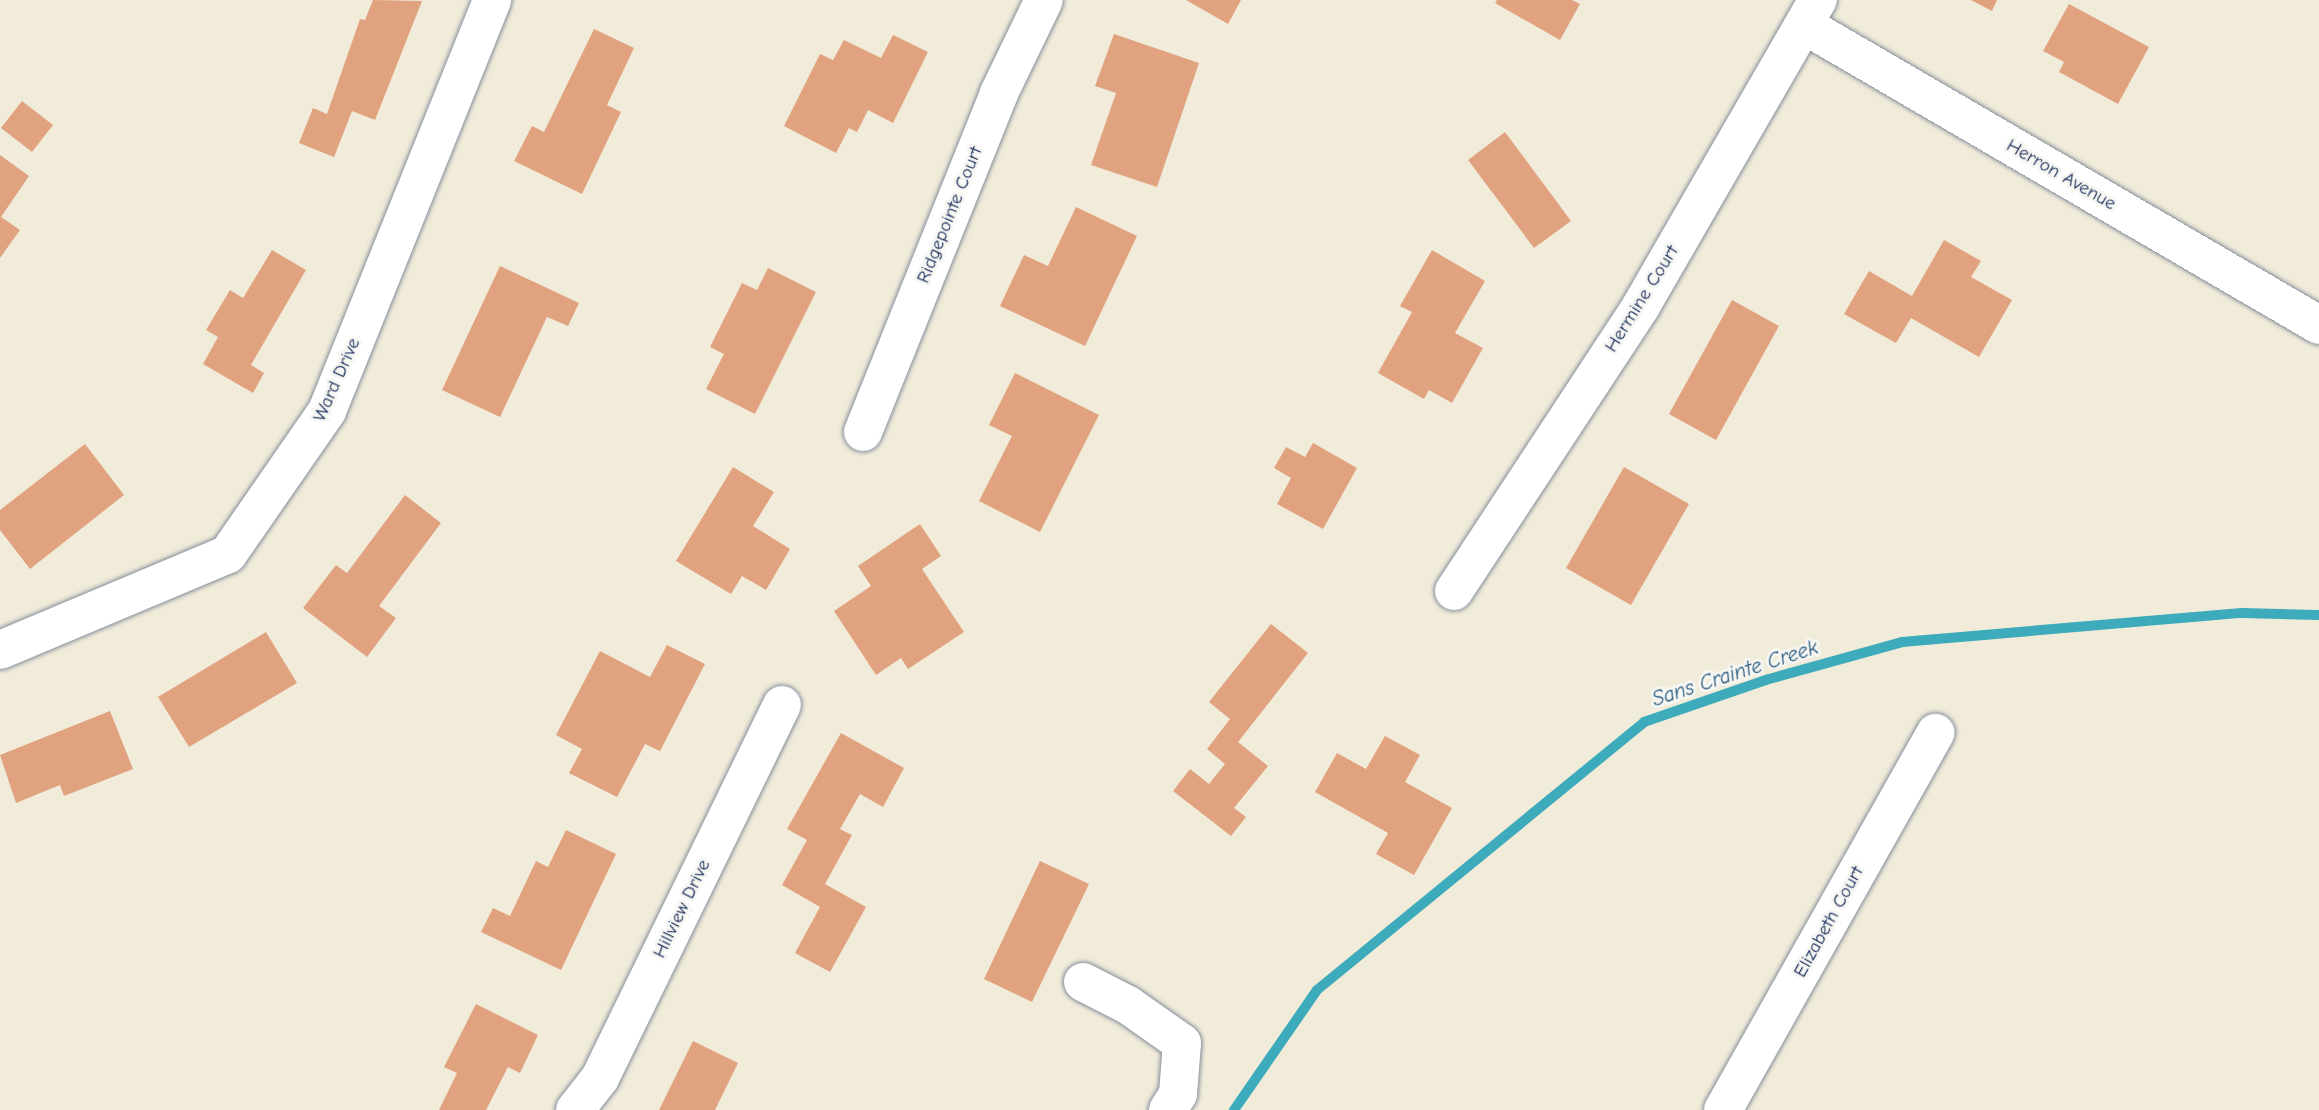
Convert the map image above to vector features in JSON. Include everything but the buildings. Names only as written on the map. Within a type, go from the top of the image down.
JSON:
[{"type":"street","name":"Ward Drive","points":[[0,650],[228,554],[327,411],[492,0]]},
{"type":"street","name":"Ridgepointe Court","points":[[863,432],[999,93],[1044,0]]},
{"type":"street","name":"Herron Avenue","points":[[1811,13],[2319,325]]},
{"type":"street","name":"Hermine Court","points":[[1454,591],[1641,306],[1811,13]]},
{"type":"street","name":"Hillview Drive","points":[[575,1110],[600,1078],[782,705]]},
{"type":"street","name":"Elizabeth Court","points":[[1723,1110],[1935,733]]},
{"type":"street","points":[[1083,982],[1128,1005],[1182,1043],[1178,1094],[1168,1110]]},
{"type":"waterway","name":"Sans Crainte Creek","points":[[1234,1110],[1317,990],[1644,722],[1769,679],[1902,642],[2242,613],[2319,615]]}]
